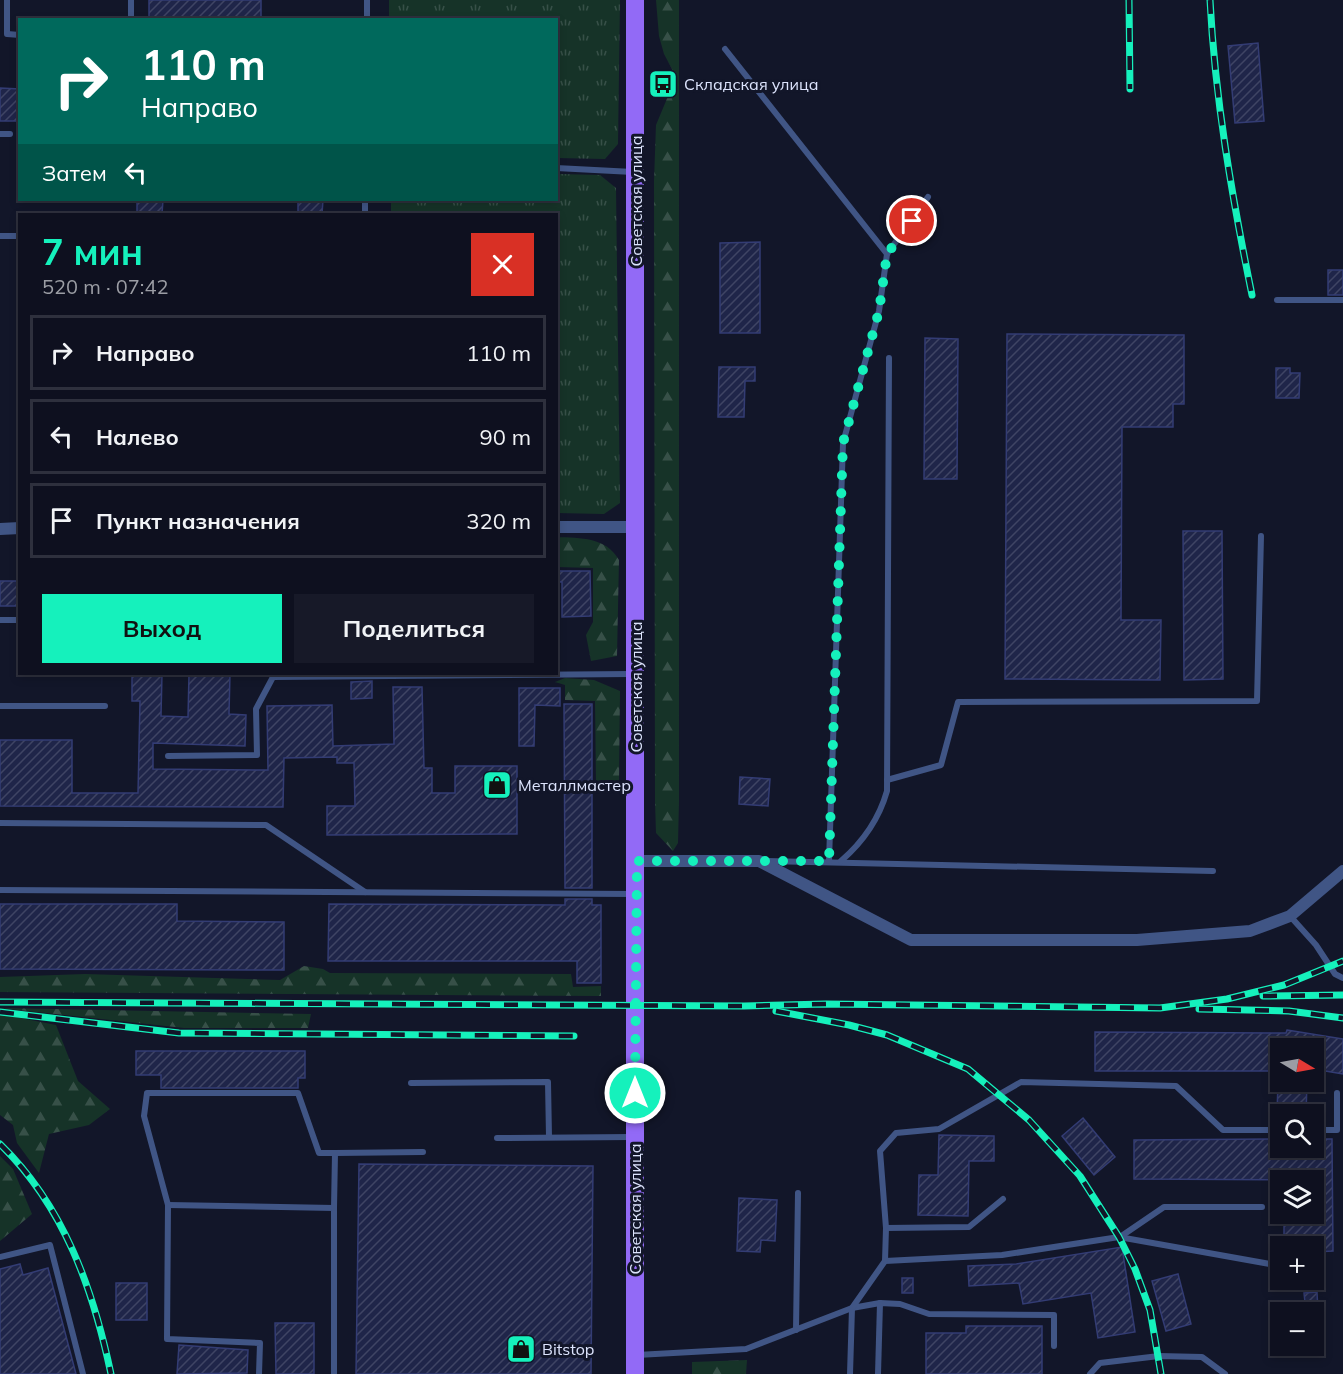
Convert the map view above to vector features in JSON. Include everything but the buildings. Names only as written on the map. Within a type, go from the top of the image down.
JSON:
[{"type":"main road","name":"Советская улица","points":[[635,0],[637,172],[635,1374]]},
{"type":"street","points":[[558,527],[635,527]]},
{"type":"street","points":[[0,529],[18,528]]},
{"type":"street","points":[[637,861],[759,861],[911,940],[1137,940],[1250,931],[1290,916],[1343,871]]},
{"type":"lane","points":[[7,0],[7,34],[18,35]]},
{"type":"lane","points":[[131,0],[131,18]]},
{"type":"lane","points":[[367,0],[367,18]]},
{"type":"lane","points":[[725,49],[887,254]]},
{"type":"lane","points":[[0,134],[10,134]]},
{"type":"lane","points":[[558,168],[637,172]]},
{"type":"lane","points":[[829,861],[843,443],[879,311],[887,254],[928,196]]},
{"type":"lane","points":[[0,236],[18,236]]},
{"type":"lane","points":[[1277,300],[1343,300]]},
{"type":"lane","points":[[841,861],[868,832],[882,808],[887,780],[889,358]]},
{"type":"lane","points":[[887,780],[940,765],[958,702],[1257,701],[1261,536]]},
{"type":"lane","points":[[0,620],[18,620]]},
{"type":"lane","points":[[558,675],[635,674]]},
{"type":"lane","points":[[168,756],[257,755],[256,710],[273,677],[514,675]]},
{"type":"lane","points":[[0,706],[105,706]]},
{"type":"lane","points":[[0,823],[266,825],[366,892]]},
{"type":"lane","points":[[759,861],[841,861],[1213,872]]},
{"type":"lane","points":[[0,890],[636,894]]},
{"type":"lane","points":[[1290,916],[1316,945],[1335,974],[1343,978]]},
{"type":"lane","points":[[411,1083],[548,1082],[549,1137]]},
{"type":"lane","points":[[850,1374],[852,1308],[885,1261],[886,1228],[880,1150],[896,1133],[939,1129],[1021,1082],[1176,1086],[1223,1130],[1270,1130]]},
{"type":"lane","points":[[259,1374],[260,1343],[167,1339],[168,1205],[144,1116],[147,1093],[298,1094],[319,1153],[423,1152]]},
{"type":"lane","points":[[1324,1130],[1337,1130],[1336,1093]]},
{"type":"lane","points":[[496,1138],[635,1137]]},
{"type":"lane","points":[[334,1374],[335,1153]]},
{"type":"lane","points":[[796,1330],[798,1193]]},
{"type":"lane","points":[[886,1228],[969,1227],[1003,1199]]},
{"type":"lane","points":[[168,1205],[334,1208]]},
{"type":"lane","points":[[1119,1237],[1164,1207],[1262,1207]]},
{"type":"lane","points":[[885,1261],[1002,1255],[1119,1237],[1270,1264]]},
{"type":"lane","points":[[0,1257],[50,1245],[83,1374]]},
{"type":"lane","points":[[635,1355],[746,1349],[852,1308],[880,1304],[900,1304],[929,1314],[1054,1315],[1054,1346]]},
{"type":"lane","points":[[878,1374],[880,1304]]},
{"type":"lane","points":[[1090,1374],[1100,1363],[1158,1356],[1202,1357],[1225,1374]]},
{"type":"green space","points":[[389,0],[620,0],[618,144],[605,159],[558,158],[558,18],[389,18]]},
{"type":"green space","points":[[656,0],[679,0],[679,801],[678,843],[673,851],[656,833],[655,801],[654,181],[656,125],[671,89],[672,69],[664,54],[659,36]]},
{"type":"green space","points":[[558,174],[600,175],[616,188],[620,503],[604,514],[558,513],[558,213],[391,213],[391,201],[558,201]]},
{"type":"green space","points":[[558,537],[592,540],[614,552],[619,560],[617,656],[591,661],[586,635],[593,622],[593,568],[558,567]]},
{"type":"green space","points":[[565,678],[594,680],[620,691],[619,784],[607,789],[596,784],[595,701],[565,700],[565,685],[555,682]]},
{"type":"green space","points":[[304,966],[323,969],[330,973],[571,974],[573,987],[601,986],[601,996],[0,992],[0,977],[85,974],[280,980]]},
{"type":"green space","points":[[0,1008],[311,1014],[308,1028],[184,1028]]},
{"type":"green space","points":[[0,1014],[56,1025],[78,1081],[110,1109],[89,1125],[49,1134],[39,1173],[17,1143],[13,1125],[0,1115]]},
{"type":"green space","points":[[0,1156],[13,1169],[32,1214],[0,1241]]},
{"type":"green space","points":[[747,1360],[746,1374],[692,1374],[692,1362]]},
{"type":"railway","points":[[1129,0],[1130,89]]},
{"type":"railway","points":[[1210,0],[1225,148],[1252,295]]},
{"type":"railway","points":[[0,1002],[744,1006],[826,1004],[1160,1008],[1227,999],[1284,985],[1343,961]]},
{"type":"railway","points":[[1263,996],[1343,995]]},
{"type":"railway","points":[[1199,1009],[1289,1011],[1343,1018]]},
{"type":"railway","points":[[776,1011],[887,1035],[968,1069],[1029,1120],[1080,1176],[1119,1237],[1135,1269],[1150,1310],[1161,1374]]},
{"type":"railway","points":[[0,1012],[179,1033],[574,1036]]},
{"type":"railway","points":[[0,1144],[42,1194],[73,1250],[95,1311],[111,1374]]},
{"type":"place","name":"Складская улица","points":[[663,84]]},
{"type":"place","name":"Металлмастер","points":[[497,785]]},
{"type":"place","name":"Bitstop","points":[[521,1349]]},
{"type":"route","points":[[635,1093],[637,861],[829,861],[843,443],[879,311],[887,254],[912,221]]}]
